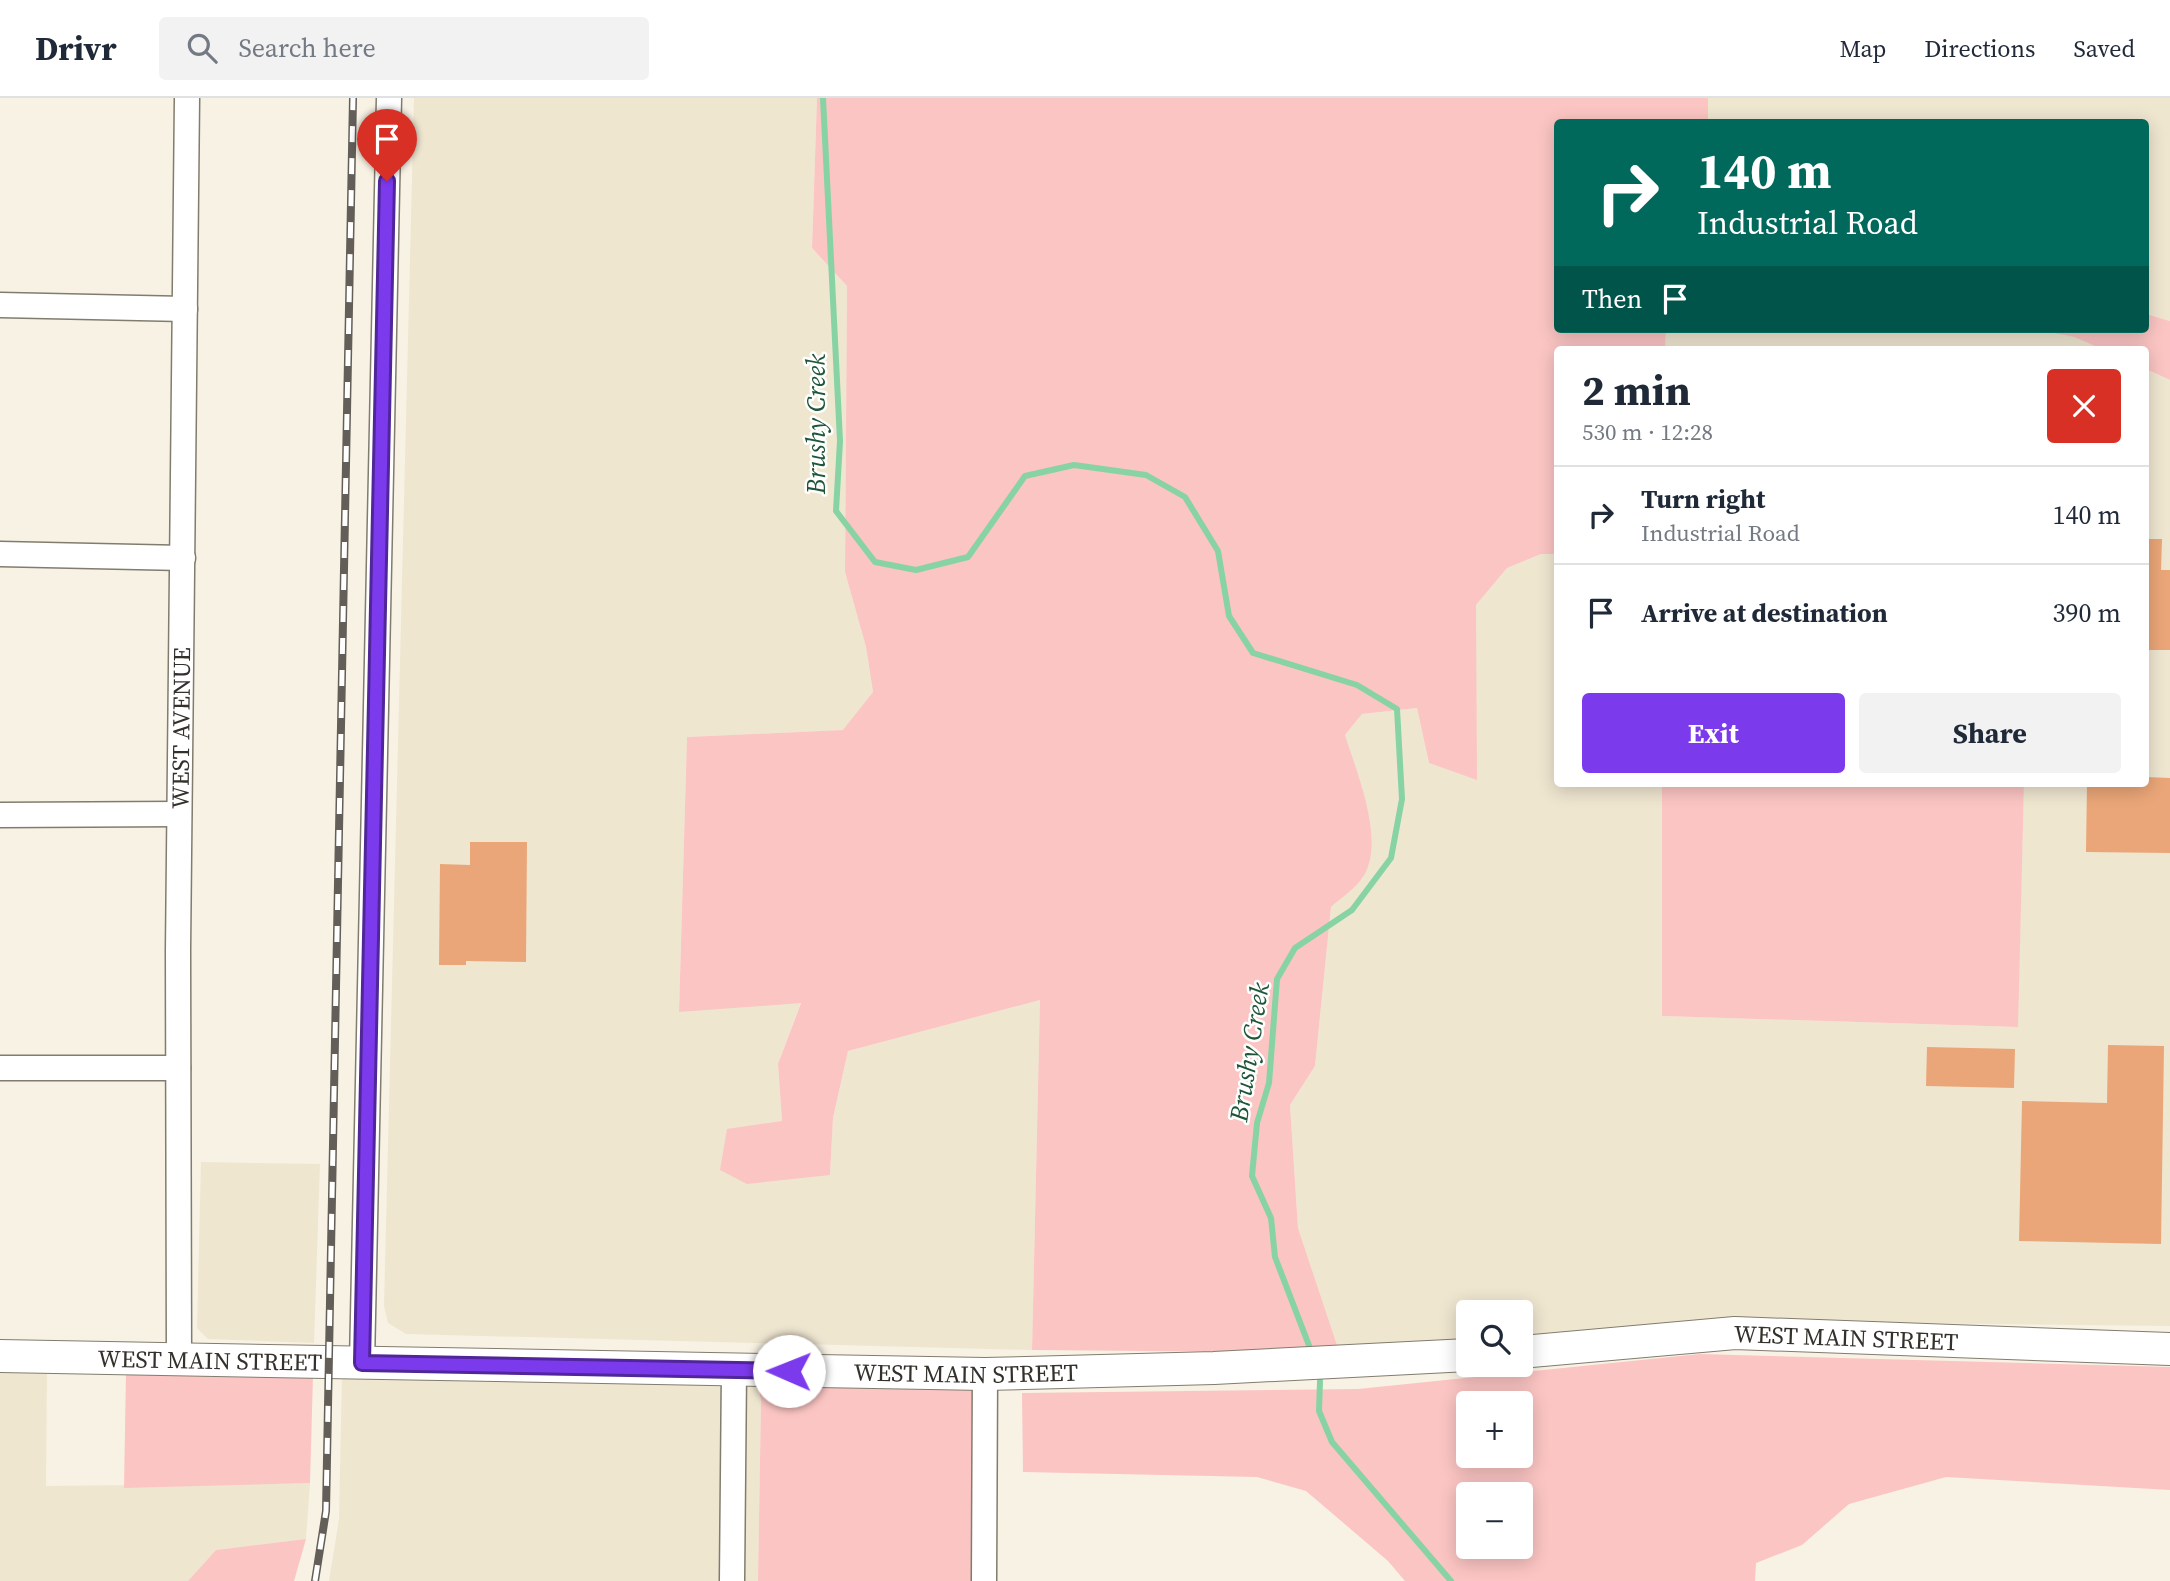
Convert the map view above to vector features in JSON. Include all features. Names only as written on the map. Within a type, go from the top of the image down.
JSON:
[{"type":"main road","name":"WEST MAIN STREET","points":[[1533,1351],[1735,1333],[2170,1349]]},
{"type":"main road","name":"WEST MAIN STREET","points":[[0,1356],[985,1374],[1214,1368],[1456,1356]]},
{"type":"street","name":"WEST AVENUE","points":[[179,1360],[179,814],[187,98]]},
{"type":"street","points":[[362,1363],[389,98]]},
{"type":"street","points":[[0,305],[185,309]]},
{"type":"street","points":[[0,554],[183,558]]},
{"type":"street","points":[[0,815],[179,814]]},
{"type":"street","points":[[0,1068],[178,1068]]},
{"type":"street","points":[[732,1581],[734,1370]]},
{"type":"street","points":[[984,1581],[985,1374]]},
{"type":"shaded area","points":[[414,98],[817,98],[812,248],[847,286],[845,572],[866,647],[873,692],[844,730],[687,737],[679,1011],[801,1002],[778,1064],[782,1121],[830,1175],[833,1118],[848,1051],[1040,1000],[1032,1350],[406,1334],[388,1323],[384,1306]]},
{"type":"shaded area","points":[[817,98],[1708,98],[1708,119],[1554,119],[1554,333],[1666,333],[1665,346],[1554,346],[1554,554],[1541,554],[1507,568],[1476,605],[1477,780],[1429,763],[1417,708],[1362,714],[1345,735],[1367,807],[1372,845],[1363,877],[1331,907],[1315,1066],[1290,1105],[1298,1228],[1338,1348],[1264,1352],[1032,1350],[1040,1000],[848,1051],[833,1118],[830,1175],[747,1184],[720,1170],[727,1129],[782,1121],[778,1064],[801,1003],[679,1012],[687,737],[843,730],[873,692],[866,647],[845,572],[847,286],[812,248]]},
{"type":"shaded area","points":[[1708,98],[2170,98],[2170,321],[2149,315],[2149,119],[1708,119]]},
{"type":"shaded area","points":[[2149,315],[2170,321],[2170,380],[2149,370],[2149,346],[2095,346],[2074,337],[2054,333],[2149,333]]},
{"type":"shaded area","points":[[1666,333],[2054,333],[2074,337],[2095,346],[1665,346]]},
{"type":"shaded area","points":[[2149,370],[2170,380],[2170,1326],[1707,1321],[1533,1334],[1533,1300],[1456,1300],[1456,1340],[1338,1348],[1298,1228],[1290,1105],[1315,1066],[1331,907],[1363,878],[1363,793],[1345,735],[1362,714],[1417,708],[1429,763],[1476,779],[1476,605],[1507,568],[1541,554],[1554,554],[1554,787],[1662,787],[1662,1016],[2017,1027],[2024,787],[2149,787]]},
{"type":"shaded area","points":[[1662,787],[2024,787],[2018,1027],[1662,1016]]},
{"type":"shaded area","points":[[201,1162],[320,1164],[314,1343],[208,1339],[197,1328]]},
{"type":"shaded area","points":[[1700,1354],[2170,1367],[2170,1490],[1946,1477],[1849,1504],[1802,1545],[1756,1563],[1755,1581],[1405,1581],[1388,1561],[1306,1491],[1257,1477],[1023,1472],[1022,1393],[1358,1389],[1475,1377],[1533,1377],[1533,1371]]},
{"type":"shaded area","points":[[0,1369],[47,1370],[46,1486],[310,1483],[306,1539],[216,1550],[188,1581],[0,1581]]},
{"type":"shaded area","points":[[126,1371],[313,1375],[310,1483],[124,1488]]},
{"type":"shaded area","points":[[342,1373],[758,1384],[761,1400],[758,1581],[329,1581],[339,1519]]},
{"type":"shaded area","points":[[758,1384],[969,1386],[986,1402],[983,1581],[758,1581],[761,1400]]},
{"type":"shaded area","points":[[306,1539],[294,1581],[188,1581],[216,1550]]},
{"type":"building","points":[[2149,539],[2162,539],[2161,570],[2170,570],[2170,650],[2149,650]]},
{"type":"building","points":[[2149,777],[2170,778],[2170,853],[2086,852],[2087,787],[2149,787]]},
{"type":"building","points":[[470,842],[527,842],[526,962],[466,961],[466,965],[439,965],[440,864],[470,865]]},
{"type":"building","points":[[2108,1045],[2164,1046],[2161,1244],[2019,1241],[2022,1101],[2107,1103]]},
{"type":"building","points":[[1927,1047],[2015,1049],[2014,1088],[1926,1086]]},
{"type":"waterway","name":"Brushy Creek","points":[[823,98],[840,441],[836,511],[875,562],[916,570],[968,557],[1025,476],[1074,465],[1146,475],[1185,497],[1218,551],[1229,616],[1253,653],[1357,685],[1397,709],[1402,799],[1391,858],[1352,910],[1295,948],[1277,979],[1269,1083],[1257,1123],[1252,1176],[1271,1218],[1275,1257],[1310,1348]]},
{"type":"waterway","name":"Brushy Creek","points":[[1320,1381],[1319,1411],[1332,1442],[1451,1581]]},
{"type":"railway","points":[[315,1581],[326,1511],[353,98]]},
{"type":"route","points":[[387,181],[362,1363],[789,1371]]}]
